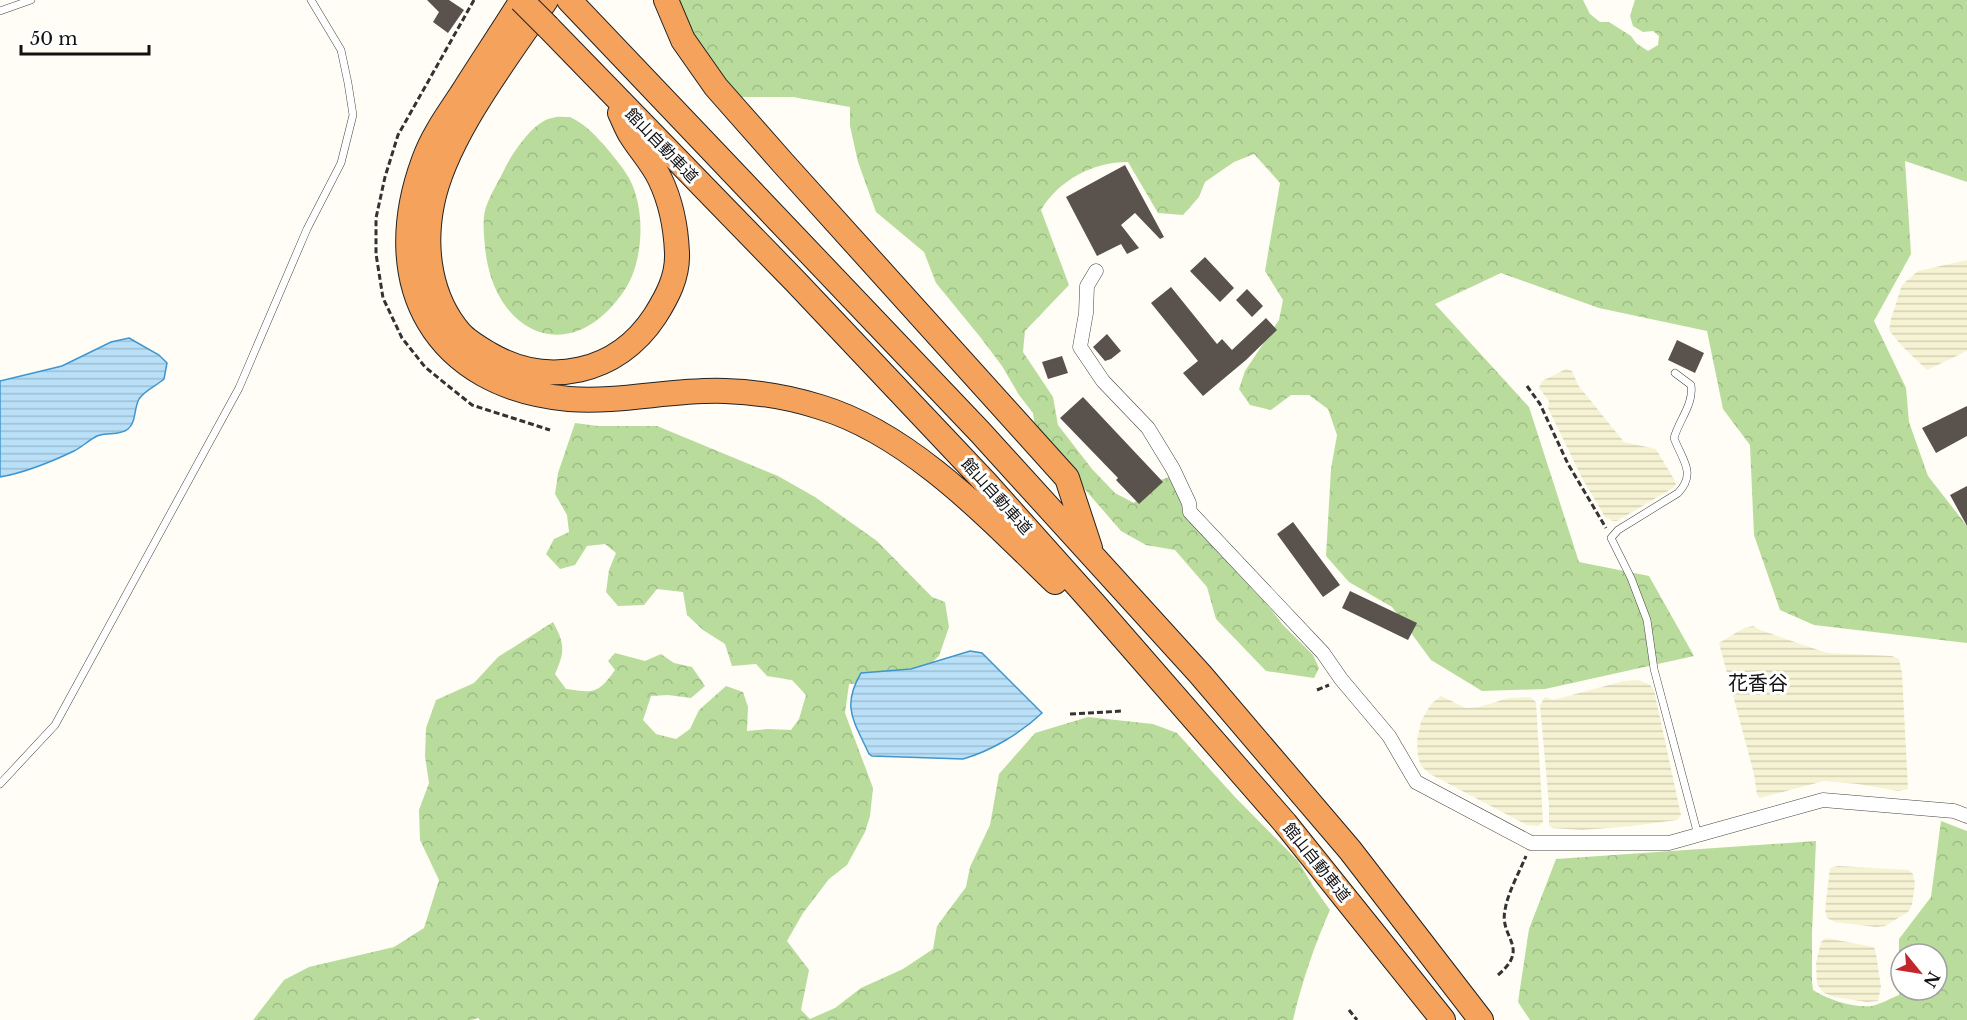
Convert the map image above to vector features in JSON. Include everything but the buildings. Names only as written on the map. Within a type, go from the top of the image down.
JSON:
[{"type":"highway","name":"館山自動車道","points":[[522,0],[796,282],[986,483],[1203,726],[1285,823],[1443,1020]]},
{"type":"highway","points":[[522,0],[436,133],[424,159],[416,186],[410,211],[408,260],[414,291],[422,312],[439,337],[473,369],[494,381],[547,396],[604,399],[723,391],[762,394],[823,407],[874,429],[972,501],[1203,726]]},
{"type":"highway","points":[[546,0],[478,102],[450,152],[432,204],[428,233],[435,291],[445,312],[461,334],[479,349],[504,363],[534,371],[557,373],[584,370],[607,361],[630,345],[650,324],[674,280],[677,255],[670,205],[659,177],[630,134],[608,89]]},
{"type":"highway","name":"館山自動車道","points":[[569,0],[980,432],[1200,674],[1350,850],[1481,1020]]},
{"type":"highway","points":[[666,0],[684,40],[699,65],[723,95],[1067,478],[1092,555]]},
{"type":"street","points":[[1096,271],[1087,286],[1086,313],[1080,347],[1103,381],[1148,428],[1173,469],[1191,512],[1323,653],[1341,680],[1389,736],[1416,782],[1531,843],[1669,843],[1822,800],[1954,812],[1967,816]]},
{"type":"lane","points":[[0,11],[31,0]]},
{"type":"lane","points":[[0,784],[55,725],[239,388],[307,229],[341,163],[353,115],[348,83],[341,50],[311,0]]},
{"type":"lane","points":[[1675,373],[1691,385],[1692,392],[1691,400],[1674,438],[1687,468],[1689,476],[1686,486],[1618,530],[1611,538],[1631,578],[1647,620],[1654,669],[1698,835]]},
{"type":"path","points":[[1527,386],[1540,404],[1580,485],[1611,538]]},
{"type":"path","points":[[1070,714],[1122,711]]},
{"type":"path","points":[[1498,975],[1510,965],[1513,948],[1504,910],[1531,843]]},
{"type":"path","points":[[1349,1010],[1358,1020]]},
{"type":"shaded area","points":[[1967,260],[1967,351],[1927,370],[1889,330],[1902,285],[1918,271]]},
{"type":"shaded area","points":[[1566,369],[1572,371],[1578,385],[1624,442],[1656,449],[1675,481],[1676,485],[1673,488],[1617,521],[1605,517],[1582,478],[1548,408],[1549,401],[1539,388],[1542,381]]},
{"type":"shaded area","points":[[1753,626],[1827,653],[1892,656],[1899,659],[1902,673],[1908,789],[1898,791],[1824,781],[1760,798],[1757,795],[1754,774],[1719,643],[1744,628]]},
{"type":"shaded area","points":[[1639,680],[1650,685],[1654,690],[1681,815],[1677,820],[1632,826],[1582,830],[1552,828],[1549,825],[1540,705],[1545,697],[1553,700],[1624,681]]},
{"type":"shaded area","points":[[1441,696],[1466,708],[1479,707],[1509,698],[1530,697],[1536,702],[1543,822],[1538,826],[1527,825],[1430,774],[1421,766],[1417,741],[1421,721],[1431,704]]},
{"type":"shaded area","points":[[1838,866],[1908,870],[1913,874],[1915,883],[1912,905],[1908,912],[1885,926],[1876,927],[1835,922],[1827,918],[1825,910],[1830,868]]},
{"type":"shaded area","points":[[1826,938],[1874,947],[1881,987],[1878,1001],[1867,1002],[1834,997],[1824,993],[1817,984],[1816,963],[1821,942]]},
{"type":"green space","points":[[677,0],[1583,0],[1590,14],[1600,22],[1609,22],[1631,36],[1636,43],[1648,51],[1658,45],[1659,36],[1653,31],[1643,32],[1633,26],[1630,16],[1635,0],[1967,0],[1967,182],[1905,161],[1911,254],[1874,321],[1906,388],[1909,422],[1928,476],[1967,526],[1967,643],[1814,625],[1780,610],[1754,535],[1750,445],[1723,409],[1707,331],[1599,308],[1501,273],[1435,304],[1529,407],[1579,562],[1649,576],[1694,656],[1545,689],[1482,691],[1431,660],[1392,607],[1349,582],[1326,556],[1331,469],[1337,435],[1328,409],[1309,395],[1291,395],[1271,410],[1250,405],[1239,389],[1245,371],[1279,320],[1283,300],[1265,271],[1280,183],[1254,154],[1234,162],[1205,182],[1199,197],[1183,215],[1158,213],[1128,162],[1090,169],[1057,190],[1041,210],[1069,285],[1025,331],[1023,352],[1053,397],[1058,425],[1092,469],[1115,493],[1134,503],[1152,483],[1169,477],[1283,625],[1313,655],[1319,668],[1314,678],[1266,671],[1216,619],[1207,587],[1175,550],[1146,545],[1121,531],[1036,433],[1033,413],[1002,366],[936,283],[924,252],[876,212],[858,162],[850,126],[850,107],[793,97],[736,97],[710,72]]},
{"type":"green space","points":[[570,117],[596,137],[629,178],[638,205],[640,235],[636,265],[624,291],[603,315],[581,330],[558,335],[537,331],[518,320],[502,302],[491,277],[485,247],[484,222],[486,207],[493,191],[519,145],[545,120]]},
{"type":"green space","points":[[575,423],[598,426],[657,426],[778,476],[815,497],[877,541],[932,597],[945,602],[949,627],[939,656],[908,685],[849,684],[845,713],[873,788],[870,816],[865,832],[847,865],[829,879],[803,913],[787,941],[809,970],[801,1010],[810,1019],[835,1008],[861,988],[903,969],[933,949],[937,926],[966,887],[970,867],[990,825],[999,774],[1035,733],[1088,717],[1153,724],[1177,733],[1235,797],[1298,861],[1330,910],[1309,964],[1293,1020],[480,1020],[478,1018],[472,1020],[253,1020],[284,980],[309,967],[394,947],[424,928],[439,880],[420,840],[419,810],[429,783],[425,756],[426,728],[436,700],[474,683],[498,657],[553,622],[562,642],[561,659],[555,674],[566,689],[589,691],[599,688],[615,670],[608,661],[615,653],[645,661],[661,654],[674,663],[692,667],[705,686],[691,698],[668,695],[651,696],[643,720],[656,734],[676,739],[690,729],[699,710],[726,686],[743,692],[748,707],[747,731],[791,730],[799,719],[806,695],[792,680],[767,676],[756,664],[732,666],[725,644],[703,630],[687,615],[683,592],[657,589],[644,605],[618,606],[606,592],[609,570],[616,553],[605,544],[587,546],[575,565],[560,569],[546,554],[554,539],[569,532],[567,515],[555,494],[558,473]]},
{"type":"green space","points":[[1941,821],[1967,831],[1967,1020],[1530,1020],[1518,1002],[1529,929],[1556,859],[1816,841],[1812,933],[1813,990],[1834,1000],[1857,1006],[1872,1006],[1889,1000],[1889,1002],[1949,1002],[1949,942],[1899,942],[1931,897]]},
{"type":"water","points":[[129,338],[159,355],[167,363],[164,379],[139,399],[131,426],[125,431],[97,436],[74,451],[47,463],[0,477],[0,381],[62,366],[111,342]]},
{"type":"water","points":[[970,651],[982,653],[1042,713],[1025,728],[1005,740],[963,759],[872,756],[869,754],[855,723],[851,705],[855,685],[861,673],[911,669]]},
{"type":"district","name":"花香谷","points":[[1758,683]]}]
